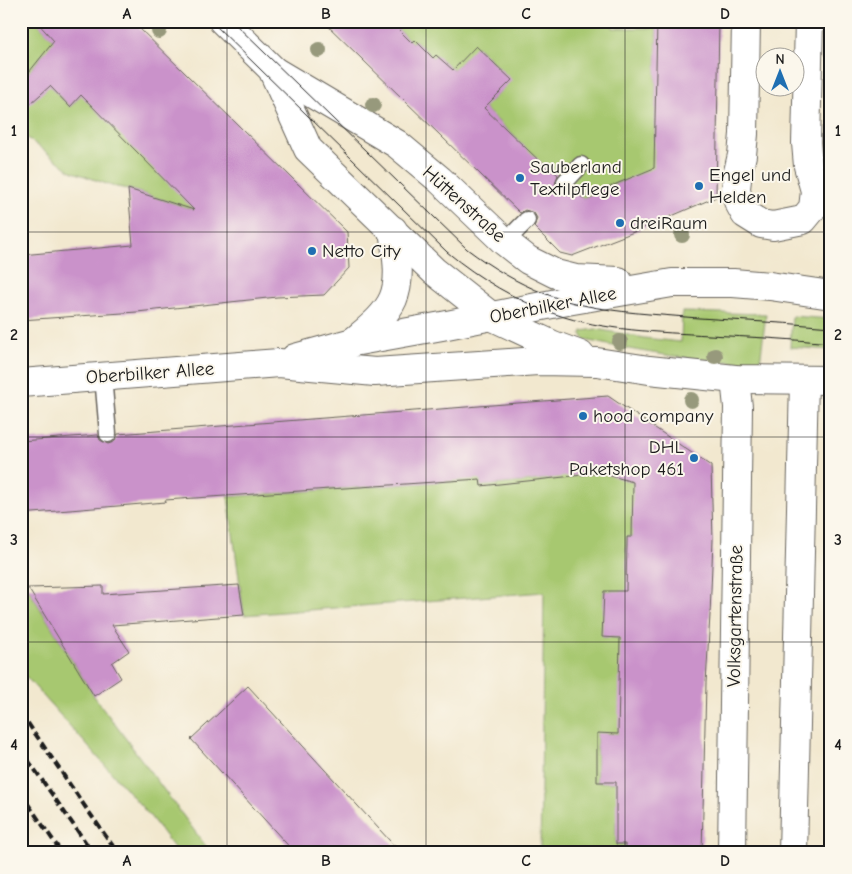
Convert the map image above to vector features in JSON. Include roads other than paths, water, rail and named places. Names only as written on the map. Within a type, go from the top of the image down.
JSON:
[{"type":"main road","name":"Hüttenstraße","points":[[222,21],[274,71],[397,144],[440,180],[505,242],[528,260],[556,274],[576,279],[672,284]]},
{"type":"main road","points":[[746,21],[744,134],[736,188],[738,201],[745,214],[761,224],[773,226],[803,220],[813,208],[815,191],[808,166],[806,143],[809,21]]},
{"type":"main road","name":"Hüttenstraße","points":[[274,71],[308,149],[434,271],[491,316],[553,346],[597,362]]},
{"type":"main road","points":[[353,342],[381,317],[393,299],[398,273],[393,230]]},
{"type":"main road","name":"Oberbilker Allee","points":[[279,363],[353,342],[559,302],[672,284],[770,286],[831,294]]},
{"type":"main road","name":"Oberbilker Allee","points":[[21,383],[279,363],[375,372],[528,362],[597,362],[649,370],[735,379],[831,380]]},
{"type":"main road","name":"Volksgartenstraße","points":[[732,853],[738,407],[735,379]]},
{"type":"main road","points":[[793,853],[804,380]]},
{"type":"lane","points":[[565,182],[581,165]]},
{"type":"lane","points":[[505,242],[527,220]]},
{"type":"lane","points":[[103,376],[108,434]]},
{"type":"tram line","points":[[211,21],[447,252],[485,280],[512,295],[555,314],[574,320],[612,327],[651,332],[831,343]]},
{"type":"tram line","points":[[232,21],[467,249],[515,280],[535,290],[558,298],[610,310],[831,327]]},
{"type":"railway","points":[[21,713],[118,853]]},
{"type":"railway","points":[[21,750],[93,853]]},
{"type":"railway","points":[[21,794],[62,853]]},
{"type":"railway","points":[[21,839],[31,853]]},
{"type":"place","name":"Sauberland Textilpflege","points":[[520,178]]},
{"type":"place","name":"Engel und Helden","points":[[699,186]]},
{"type":"place","name":"dreiRaum","points":[[620,223]]},
{"type":"place","name":"Netto City","points":[[312,251]]},
{"type":"place","name":"hood company","points":[[583,416]]},
{"type":"place","name":"DHL Paketshop 461","points":[[694,458]]}]
